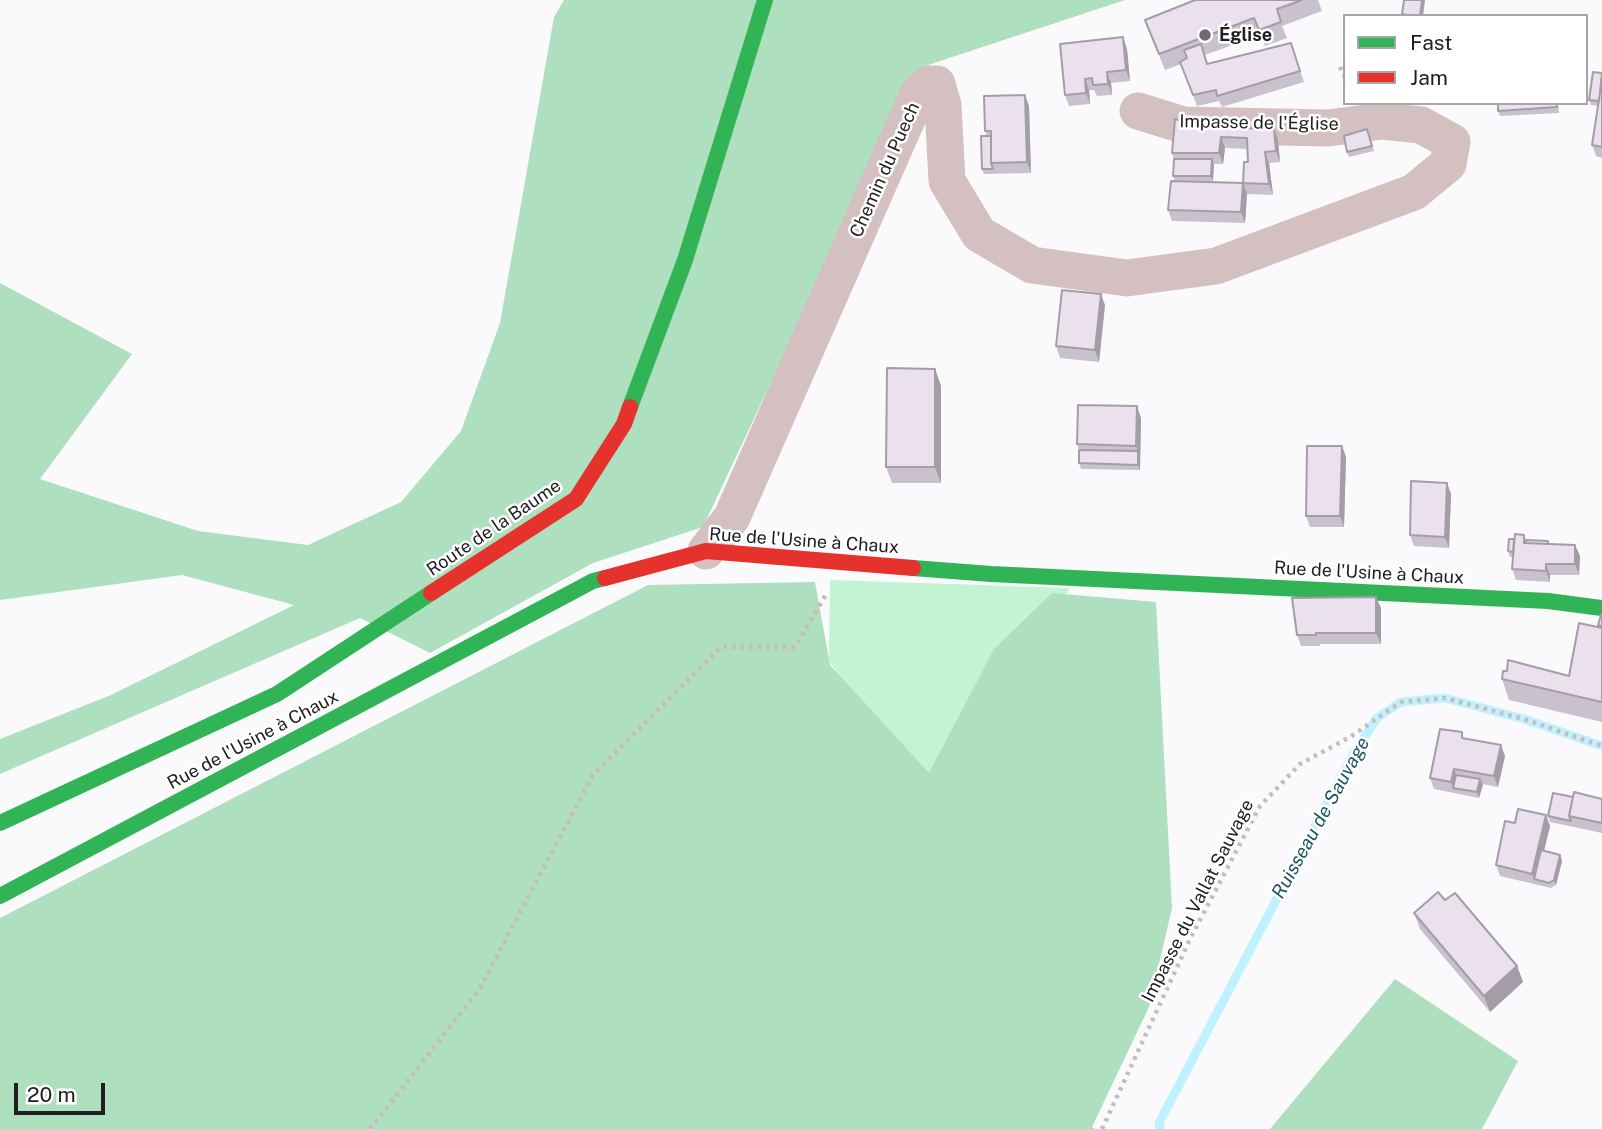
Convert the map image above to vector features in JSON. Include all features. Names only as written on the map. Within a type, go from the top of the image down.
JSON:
[{"type":"street","name":"Route de la Baume","points":[[0,823],[277,694],[576,499],[624,424],[685,260],[765,0]]},
{"type":"street","name":"Chemin du Puech","points":[[706,551],[732,517],[918,94],[928,84],[937,84],[943,105],[947,181],[979,234],[1032,265],[1127,278],[1216,266],[1414,192],[1448,164],[1452,142],[1420,125],[1382,112]]},
{"type":"street","name":"Impasse de l'Église","points":[[1138,111],[1183,125],[1328,128],[1382,112]]},
{"type":"street","name":"Rue de l'Usine à Chaux","points":[[0,896],[593,581],[706,551],[991,574],[1548,601],[1602,608]]},
{"type":"path","points":[[1340,67],[1343,74]]},
{"type":"path","points":[[370,1129],[479,990],[593,775],[722,648],[795,648],[844,562]]},
{"type":"path","name":"Impasse du Vallat Sauvage","points":[[1102,1129],[1191,937],[1260,806],[1300,764],[1350,737],[1401,702],[1445,698],[1524,719],[1602,746]]},
{"type":"green space","points":[[564,0],[1125,0],[919,68],[703,527],[593,563],[430,653],[360,618],[0,774],[0,739],[111,695],[294,605],[182,575],[0,600],[0,283],[132,354],[40,479],[198,531],[308,545],[401,502],[461,431],[500,323],[554,17]]},
{"type":"green space","points":[[830,580],[1070,588],[941,819],[829,661]]},
{"type":"green space","points":[[815,582],[830,665],[929,773],[994,649],[1052,593],[1156,602],[1172,908],[1149,1007],[1092,1127],[1095,1129],[0,1129],[0,918],[648,585]]},
{"type":"green space","points":[[1395,979],[1518,1061],[1482,1129],[1270,1129]]},
{"type":"building","points":[[1195,0],[1302,0],[1277,9],[1281,22],[1259,30],[1254,18],[1159,54],[1145,20]]},
{"type":"building","points":[[1404,0],[1422,0],[1420,14],[1402,14]]},
{"type":"building","points":[[1123,37],[1126,70],[1107,72],[1108,84],[1093,85],[1092,78],[1085,79],[1086,93],[1065,95],[1060,44]]},
{"type":"building","points":[[1291,43],[1300,71],[1217,96],[1216,90],[1193,95],[1180,62],[1187,58],[1184,50],[1201,44],[1207,64]]},
{"type":"building","points":[[1593,72],[1602,73],[1599,101],[1589,100]]},
{"type":"building","points":[[1602,80],[1602,147],[1592,145]]},
{"type":"building","points":[[1025,95],[1027,162],[991,163],[991,131],[985,131],[984,96]]},
{"type":"building","points":[[1498,105],[1557,107],[1498,111]]},
{"type":"building","points":[[1175,119],[1205,127],[1274,129],[1276,151],[1265,152],[1269,184],[1243,183],[1244,162],[1248,162],[1247,138],[1221,137],[1219,153],[1172,153]]},
{"type":"building","points":[[1367,129],[1372,146],[1347,152],[1344,136]]},
{"type":"building","points":[[981,136],[991,136],[993,169],[982,169]]},
{"type":"building","points":[[1174,159],[1212,159],[1211,176],[1173,176]]},
{"type":"building","points":[[1171,181],[1243,183],[1241,212],[1168,210]]},
{"type":"building","points":[[1062,290],[1101,294],[1095,350],[1056,346]]},
{"type":"building","points":[[887,368],[935,369],[935,467],[886,467]]},
{"type":"building","points":[[1078,405],[1137,406],[1136,446],[1077,444]]},
{"type":"building","points":[[1307,446],[1342,446],[1340,516],[1306,516]]},
{"type":"building","points":[[1079,450],[1138,451],[1138,465],[1079,463]]},
{"type":"building","points":[[1411,481],[1447,483],[1445,537],[1410,535]]},
{"type":"building","points":[[1515,534],[1524,535],[1524,543],[1575,545],[1575,564],[1546,564],[1546,571],[1512,569]]},
{"type":"building","points":[[1509,539],[1514,539],[1513,552],[1508,551]]},
{"type":"building","points":[[1526,540],[1548,541],[1548,544],[1526,543]]},
{"type":"building","points":[[1376,597],[1376,633],[1297,635],[1292,598]]},
{"type":"building","points":[[1579,623],[1602,628],[1602,702],[1502,679],[1503,671],[1507,671],[1508,660],[1569,676]]},
{"type":"building","points":[[1440,729],[1462,732],[1462,738],[1501,745],[1494,776],[1454,769],[1451,782],[1430,778]]},
{"type":"building","points":[[1456,775],[1480,779],[1477,792],[1453,788]]},
{"type":"building","points":[[1574,792],[1602,799],[1602,823],[1569,816]]},
{"type":"building","points":[[1553,793],[1573,797],[1569,816],[1571,821],[1548,816]]},
{"type":"building","points":[[1518,809],[1546,815],[1532,874],[1496,865],[1505,821],[1515,823]]},
{"type":"building","points":[[1541,850],[1560,855],[1554,880],[1549,883],[1534,879]]},
{"type":"building","points":[[1438,892],[1445,900],[1455,893],[1517,966],[1484,996],[1414,913]]},
{"type":"waterway","name":"Ruisseau de Sauvage","points":[[1160,1129],[1159,1123],[1352,756],[1377,718],[1401,702],[1445,698],[1524,719],[1602,746]]},
{"type":"traffic: fast","points":[[630,407],[685,260],[765,0]]},
{"type":"traffic: fast","points":[[913,568],[1548,601],[1602,608]]},
{"type":"traffic: fast","points":[[0,896],[593,581],[605,578]]},
{"type":"traffic: fast","points":[[0,823],[277,694],[431,593]]},
{"type":"traffic: jam","points":[[431,593],[576,499],[624,424],[630,407]]},
{"type":"traffic: jam","points":[[605,578],[706,551],[913,568]]},
{"type":"place","name":"Église","points":[[1205,35]]}]
